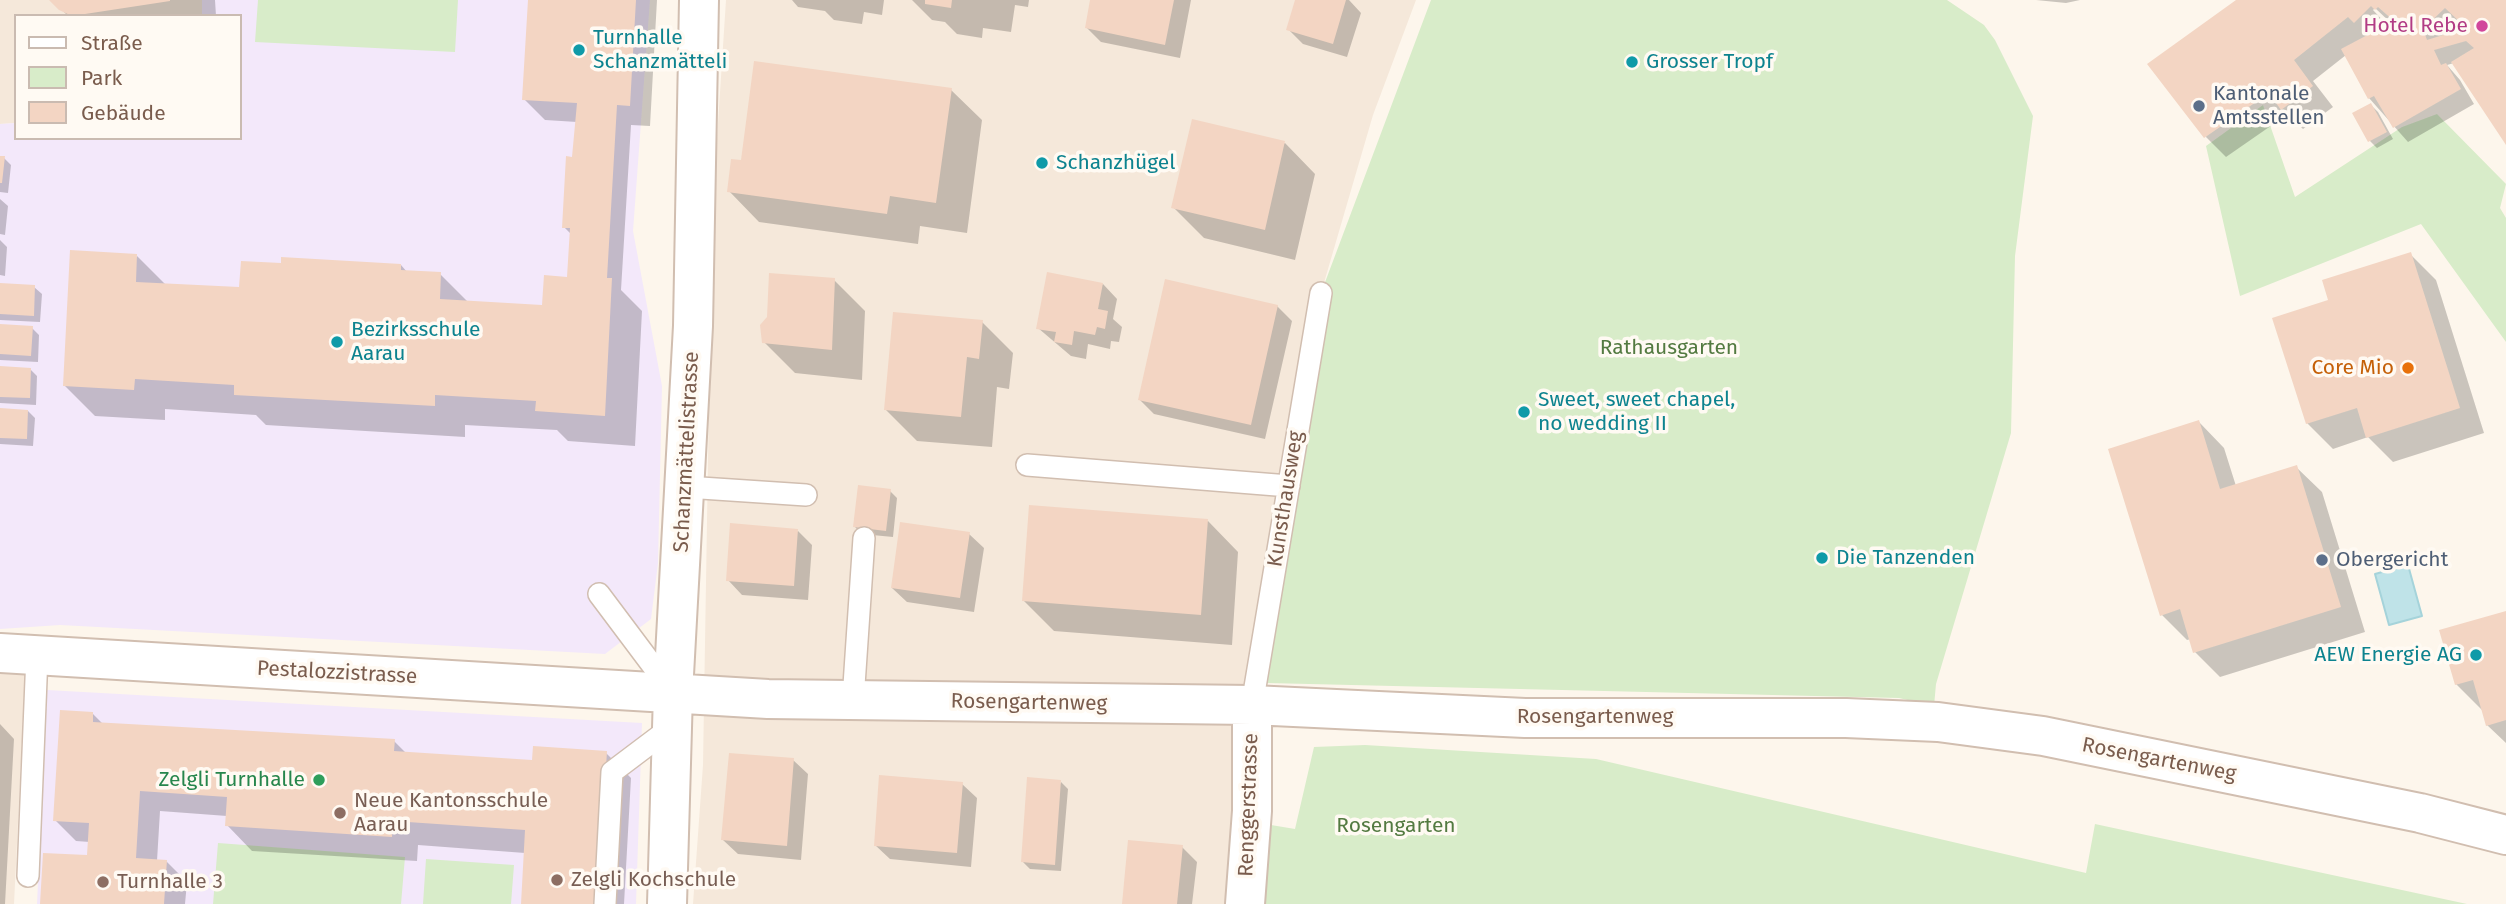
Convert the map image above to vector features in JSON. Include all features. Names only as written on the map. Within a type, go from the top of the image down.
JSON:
[{"type":"street","name":"Schanzmättelistrasse","points":[[667,904],[673,709],[696,249],[699,0]]},
{"type":"street","name":"Pestalozzistrasse","points":[[19,654],[673,709]]},
{"type":"street","name":"Rosengartenweg","points":[[673,709],[768,699],[1252,705],[1525,718],[1846,718],[1938,722],[2043,736],[2408,811],[2506,835]]},
{"type":"street","name":"Renggerstrasse","points":[[1245,904],[1252,811],[1252,705]]},
{"type":"lane","name":"Kunsthausweg","points":[[1252,705],[1321,293]]},
{"type":"lane","points":[[1027,465],[1289,486]]},
{"type":"lane","points":[[686,487],[806,495]]},
{"type":"lane","points":[[853,700],[864,538]]},
{"type":"lane","points":[[599,594],[673,709],[611,772],[605,904]]},
{"type":"lane","points":[[19,654],[28,876]]},
{"type":"shaded area","points":[[0,0],[202,0],[202,14],[14,14],[14,123],[0,124]]},
{"type":"shaded area","points":[[202,0],[650,0],[633,231],[662,386],[658,563],[651,619],[605,654],[60,625],[0,629],[0,124],[14,123],[14,140],[242,140],[242,14],[202,14]]},
{"type":"shaded area","points":[[726,0],[1416,0],[1373,115],[1321,293],[1252,705],[1245,904],[693,904],[703,765],[712,216]]},
{"type":"shaded area","points":[[0,656],[26,658],[14,904],[0,904]]},
{"type":"shaded area","name":"Neue Kantonsschule Aarau","points":[[47,690],[642,723],[636,904],[37,904]]},
{"type":"green space","points":[[258,0],[458,0],[455,52],[255,42]]},
{"type":"green space","name":"Rathausgarten","points":[[1431,0],[1947,0],[1984,25],[1995,40],[2033,116],[2015,256],[2011,433],[1936,684],[1934,706],[1899,698],[1267,683],[1321,293]]},
{"type":"green space","points":[[2263,105],[2295,197],[2402,127],[2437,114],[2506,184],[2500,208],[2506,218],[2506,342],[2421,224],[2240,296],[2206,146]]},
{"type":"green space","name":"Rosengarten","points":[[1365,745],[1596,759],[2086,873],[2095,824],[2467,904],[1263,904],[1271,825],[1295,829],[1314,747]]},
{"type":"green space","points":[[218,843],[405,857],[401,904],[213,904]]},
{"type":"green space","points":[[426,859],[514,865],[511,904],[423,904]]},
{"type":"water","points":[[2408,565],[2422,616],[2389,625],[2375,574]]},
{"type":"building","points":[[49,0],[170,0],[85,14],[68,14]]},
{"type":"building","name":"Bezirksschule Aarau","points":[[528,0],[636,0],[630,106],[617,105],[607,278],[612,278],[605,416],[535,411],[536,401],[435,395],[435,406],[234,395],[234,385],[135,379],[134,390],[63,386],[70,250],[137,254],[136,282],[239,287],[241,261],[281,263],[281,257],[401,264],[401,270],[441,272],[440,299],[542,305],[544,275],[567,277],[570,228],[562,228],[566,156],[572,157],[577,103],[522,100]]},
{"type":"building","points":[[925,0],[952,0],[951,8],[925,4]]},
{"type":"building","points":[[1090,0],[1174,0],[1165,45],[1085,28]]},
{"type":"building","points":[[1295,0],[1346,0],[1333,44],[1286,30]]},
{"type":"building","points":[[2236,0],[2506,0],[2506,145],[2451,62],[2474,48],[2466,41],[2434,50],[2441,65],[2446,63],[2461,89],[2393,128],[2374,96],[2368,99],[2341,49],[2394,21],[2378,7],[2375,10],[2371,6],[2354,23],[2348,17],[2294,60],[2313,86],[2281,110],[2269,93],[2204,138],[2147,64]],"holes":[[[2445,8],[2461,23],[2453,29],[2456,31],[2427,40],[2423,29]]]},
{"type":"building","points":[[754,61],[952,88],[936,203],[890,196],[887,214],[727,192],[731,159],[741,160]]},
{"type":"building","points":[[2371,103],[2387,132],[2368,142],[2352,113]]},
{"type":"building","points":[[1192,119],[1285,141],[1265,230],[1171,208]]},
{"type":"building","points":[[0,156],[5,156],[2,183],[0,183]]},
{"type":"building","points":[[2411,252],[2460,408],[2366,438],[2357,408],[2306,424],[2272,318],[2328,300],[2322,280]]},
{"type":"building","points":[[1047,272],[1103,283],[1098,309],[1108,311],[1105,329],[1097,327],[1095,335],[1074,331],[1072,345],[1054,342],[1056,332],[1036,329]]},
{"type":"building","points":[[769,273],[835,278],[832,350],[762,343],[760,325],[767,317]]},
{"type":"building","points":[[1165,279],[1278,305],[1251,425],[1138,400]]},
{"type":"building","points":[[0,283],[35,285],[34,316],[0,314]]},
{"type":"building","points":[[893,312],[983,320],[979,359],[967,357],[961,417],[884,410]]},
{"type":"building","points":[[0,324],[33,326],[31,356],[0,354]]},
{"type":"building","points":[[0,366],[31,368],[30,398],[0,397]]},
{"type":"building","points":[[0,408],[28,410],[27,439],[0,438]]},
{"type":"building","points":[[2199,420],[2220,489],[2297,465],[2341,607],[2193,653],[2180,609],[2160,616],[2108,449]]},
{"type":"building","points":[[858,485],[891,489],[886,531],[853,527]]},
{"type":"building","points":[[1029,505],[1208,519],[1201,615],[1022,601]]},
{"type":"building","points":[[900,522],[970,532],[960,598],[891,588]]},
{"type":"building","points":[[730,523],[798,529],[794,586],[726,581]]},
{"type":"building","name":"AEW Energie AG","points":[[2506,611],[2506,720],[2486,726],[2473,680],[2455,685],[2439,630]]},
{"type":"building","points":[[60,710],[93,712],[93,722],[395,739],[394,751],[532,760],[533,746],[607,751],[598,904],[521,904],[525,830],[393,821],[392,837],[225,826],[227,797],[140,791],[136,858],[167,860],[164,904],[40,904],[43,853],[87,855],[89,823],[53,821]]},
{"type":"building","points":[[729,753],[794,758],[787,846],[721,840]]},
{"type":"building","points":[[879,775],[963,782],[957,853],[874,846]]},
{"type":"building","points":[[1027,777],[1061,780],[1055,865],[1021,862]]},
{"type":"building","points":[[1128,840],[1183,845],[1177,904],[1122,904]]},
{"type":"place","name":"Hotel Rebe","points":[[2482,26]]},
{"type":"place","name":"Turnhalle Schanzmätteli","points":[[579,50]]},
{"type":"place","name":"Grosser Tropf","points":[[1632,62]]},
{"type":"place","name":"Kantonale Amtsstellen","points":[[2199,106]]},
{"type":"place","name":"Schanzhügel","points":[[1042,163]]},
{"type":"place","name":"Bezirksschule Aarau","points":[[337,342]]},
{"type":"place","name":"Core Mio","points":[[2408,368]]},
{"type":"place","name":"Sweet, sweet chapel, no wedding II","points":[[1524,412]]},
{"type":"place","name":"Die Tanzenden","points":[[1822,558]]},
{"type":"place","name":"Obergericht","points":[[2322,560]]},
{"type":"place","name":"AEW Energie AG","points":[[2476,655]]},
{"type":"place","name":"Zelgli Turnhalle","points":[[319,780]]},
{"type":"place","name":"Neue Kantonsschule Aarau","points":[[340,813]]},
{"type":"place","name":"Zelgli Kochschule","points":[[557,880]]},
{"type":"place","name":"Turnhalle 3","points":[[103,882]]}]
